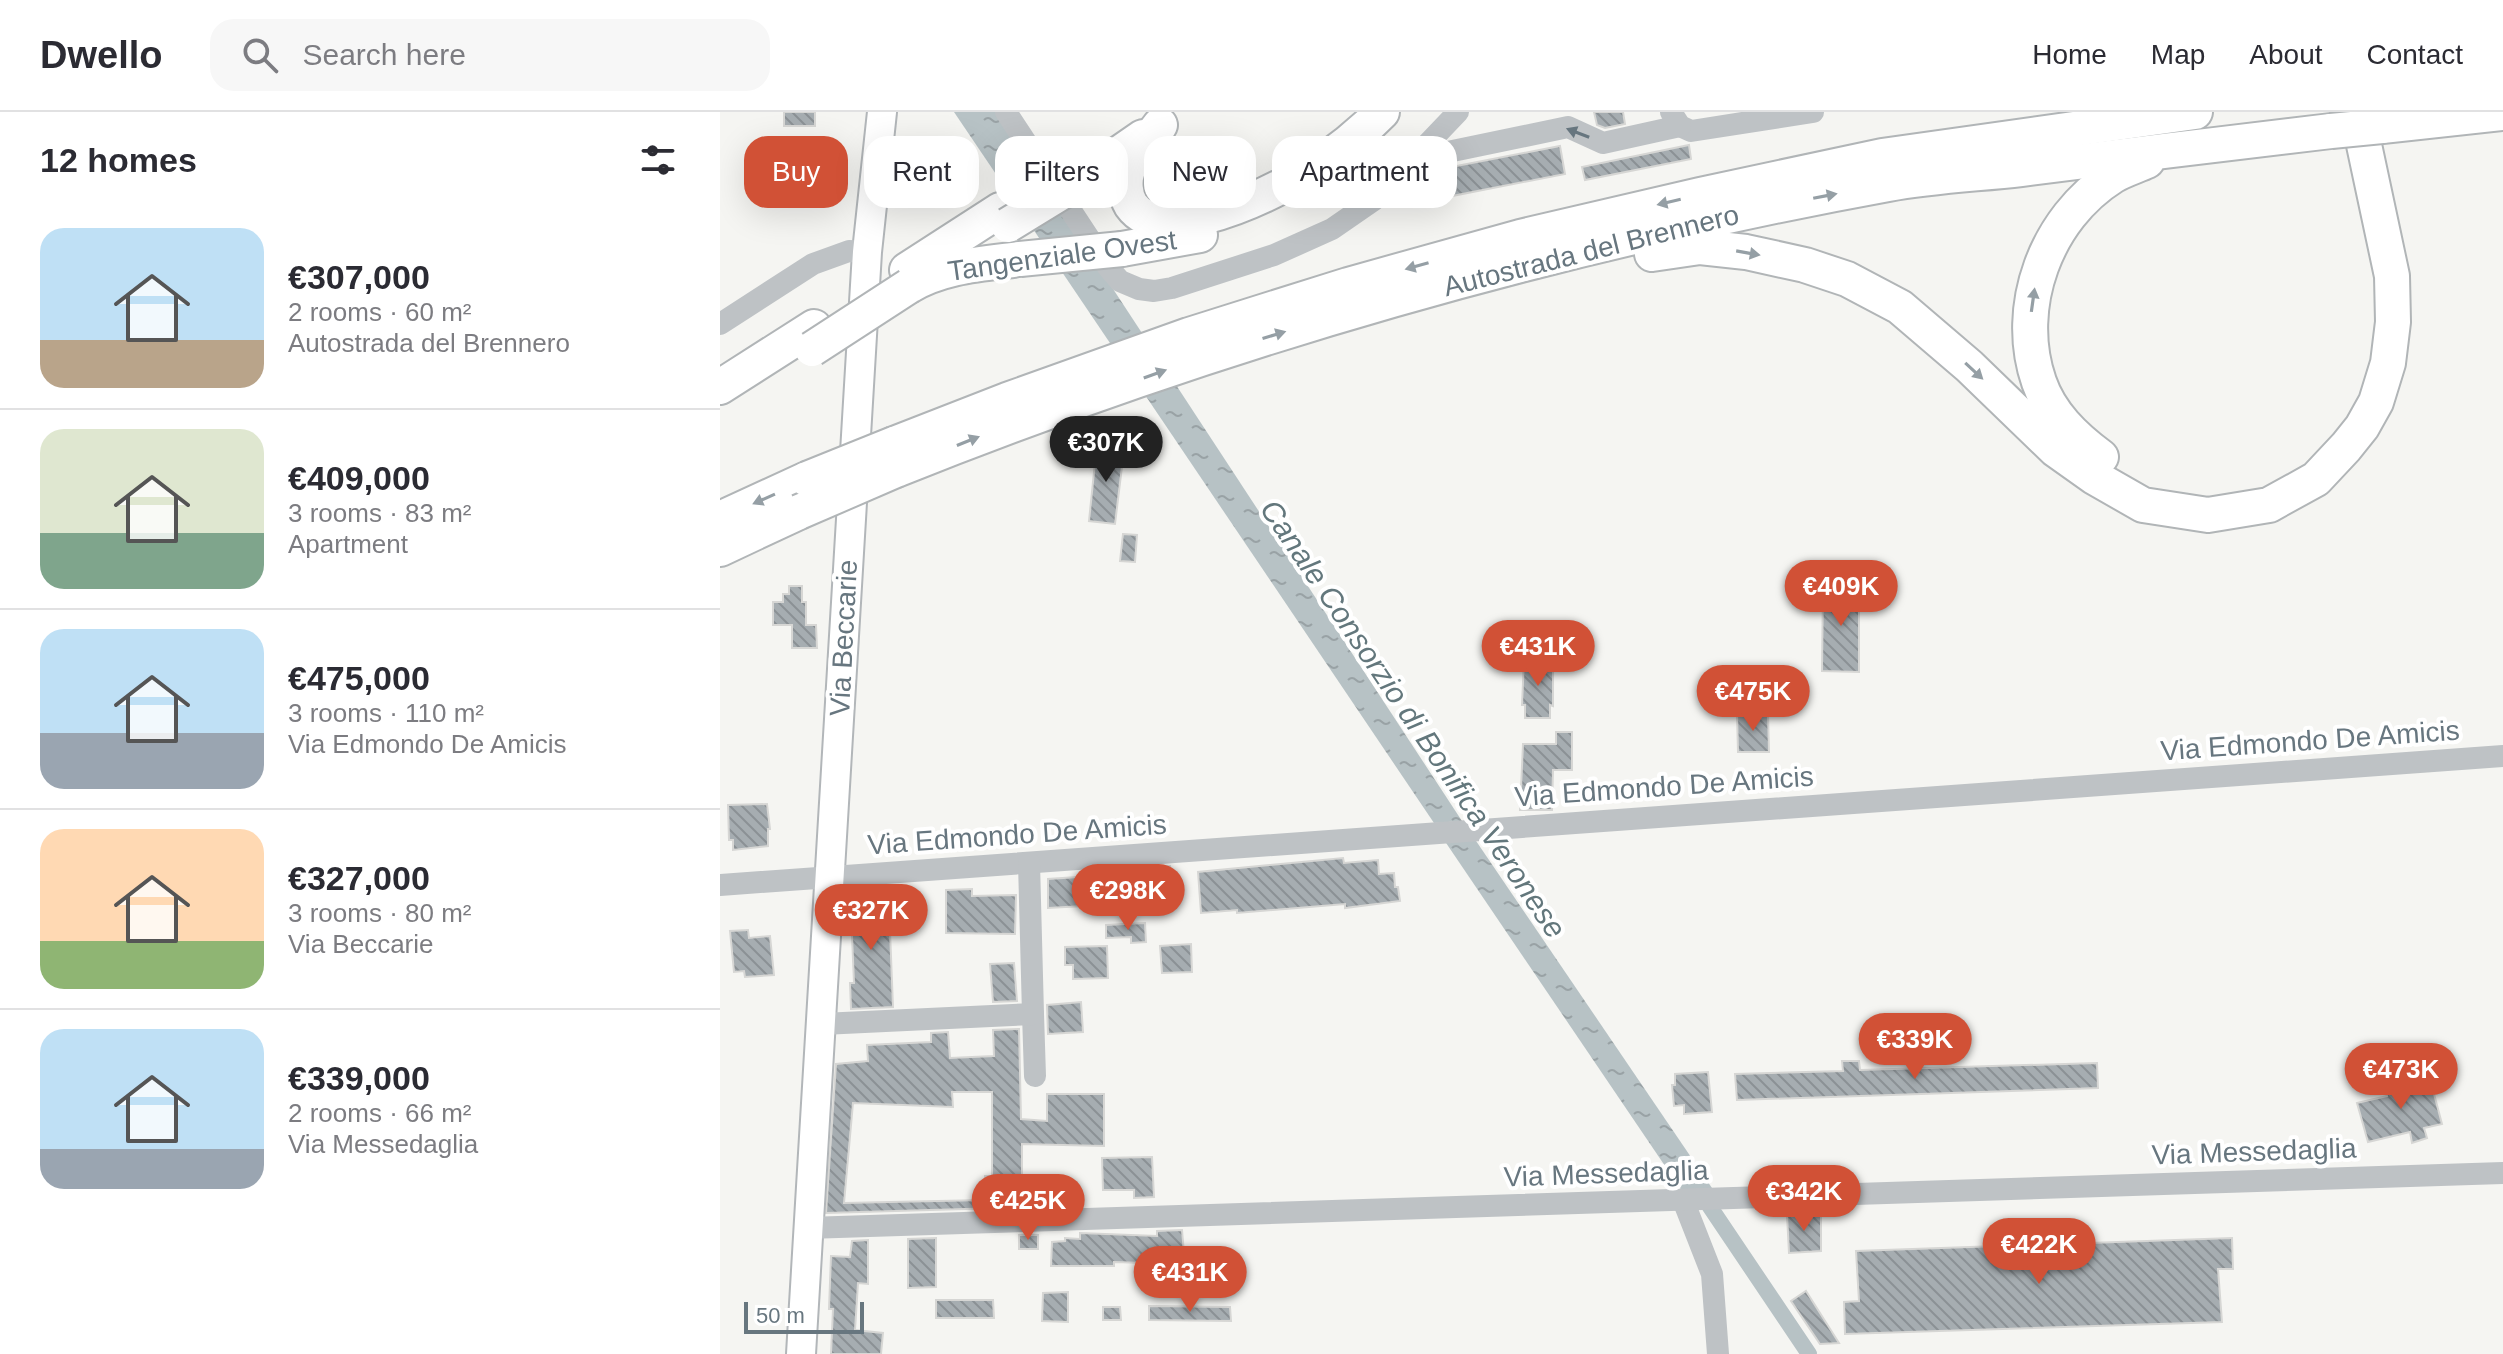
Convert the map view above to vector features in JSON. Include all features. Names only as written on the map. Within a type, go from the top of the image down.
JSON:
[{"type":"highway","points":[[1159,116],[1127,172],[1127,195],[1140,214],[1164,222],[1178,222],[1231,208],[1282,186],[1339,150],[1382,112]]},
{"type":"highway","name":"Tangenziale Ovest","points":[[915,276],[961,266],[1122,249],[1220,229],[1299,195],[1335,173],[1406,112]]},
{"type":"highway","points":[[1882,156],[2023,121],[2044,112]]},
{"type":"highway","name":"Autostrada del Brennero","points":[[720,519],[807,479],[895,457],[1348,285],[1520,237],[1882,156],[2195,112]]},
{"type":"highway","name":"Autostrada del Brennero","points":[[1194,346],[1368,306],[1707,220],[1893,183],[2352,120],[2503,113]]},
{"type":"highway","name":"Tangenziale Ovest","points":[[720,387],[813,338],[915,276],[1159,116]]},
{"type":"highway","points":[[2352,120],[2373,291],[2373,338],[2369,369],[2358,401],[2336,435],[2303,464],[2254,489],[2196,495],[2147,485],[2100,457],[2073,436],[2053,411],[2039,381],[2030,326],[2040,264],[2057,232],[2086,197],[2113,176],[2148,160],[2352,120]]},
{"type":"highway","points":[[1368,306],[1474,290],[1549,271],[1700,247],[1746,252],[1805,265],[1847,279],[1900,307],[1969,366],[2056,450],[2094,477],[2143,505],[2208,515],[2269,505],[2316,479],[2346,447],[2376,402],[2388,363],[2393,322],[2392,276],[2352,120]]},
{"type":"highway","name":"Tangenziale Ovest","points":[[720,408],[813,338]]},
{"type":"highway","name":"Autostrada del Brennero","points":[[720,549],[799,512],[895,457]]},
{"type":"main road","name":"Via Beccarie","points":[[801,1354],[867,252],[882,112]]},
{"type":"street","points":[[1006,112],[1114,274],[1120,281],[1139,289],[1154,291],[1172,288],[1263,259],[1332,229],[1362,208]]},
{"type":"street","points":[[1436,136],[1458,112]]},
{"type":"street","points":[[1457,150],[1568,127],[1603,143],[1676,119],[1691,131],[1813,112]]},
{"type":"street","points":[[720,324],[813,264],[849,251],[867,252]]},
{"type":"street","name":"Via Edmondo De Amicis","points":[[720,885],[2503,756]]},
{"type":"street","points":[[1029,863],[1035,1076]]},
{"type":"street","points":[[822,1024],[1033,1014]]},
{"type":"street","name":"Via Messedaglia","points":[[807,1228],[2503,1173]]},
{"type":"street","points":[[1683,1200],[1712,1274],[1718,1354]]},
{"type":"water","points":[[954,112],[997,112],[1013,136],[995,136],[995,173],[979,149],[979,136],[970,136]]},
{"type":"water","points":[[1019,208],[1060,208],[1462,821],[1434,823]]},
{"type":"water","points":[[1472,835],[1712,1188],[1682,1191],[1442,837]]},
{"type":"building","points":[[784,112],[815,112],[815,126],[784,126]]},
{"type":"building","points":[[1594,112],[1623,112],[1625,124],[1605,128],[1597,125]]},
{"type":"building","points":[[1689,145],[1691,159],[1585,180],[1582,167]]},
{"type":"building","points":[[1560,146],[1565,174],[1457,195],[1457,166]]},
{"type":"building","points":[[1097,443],[1124,450],[1115,524],[1089,521]]},
{"type":"building","points":[[1123,534],[1137,535],[1135,562],[1120,561]]},
{"type":"building","points":[[1823,585],[1859,585],[1859,672],[1822,671]]},
{"type":"building","points":[[789,586],[802,586],[806,625],[816,625],[817,648],[792,648],[792,625],[773,625],[773,602],[783,602],[783,594],[789,594]]},
{"type":"building","points":[[1524,659],[1553,660],[1550,718],[1525,718],[1525,705],[1522,705]]},
{"type":"building","points":[[1768,713],[1769,752],[1738,752],[1737,714]]},
{"type":"building","points":[[1556,732],[1572,732],[1572,770],[1553,770],[1552,810],[1520,810],[1523,744],[1556,744]]},
{"type":"building","points":[[767,804],[770,829],[768,846],[733,850],[733,840],[729,840],[728,805]]},
{"type":"building","points":[[1343,858],[1344,863],[1378,860],[1379,874],[1394,873],[1400,901],[1345,908],[1345,904],[1201,913],[1198,872]]},
{"type":"building","points":[[1170,866],[1173,908],[1140,911],[1140,896],[1102,900],[1102,905],[1048,908],[1048,879]]},
{"type":"building","points":[[972,889],[972,896],[1016,895],[1015,934],[946,933],[946,890]]},
{"type":"building","points":[[885,894],[885,906],[889,906],[893,1007],[851,1009],[850,983],[854,983],[851,912],[847,912],[846,896]]},
{"type":"building","points":[[1145,923],[1146,942],[1131,943],[1131,937],[1106,938],[1106,925]]},
{"type":"building","points":[[748,930],[749,938],[770,936],[774,975],[745,977],[744,971],[734,972],[730,931]]},
{"type":"building","points":[[1191,944],[1192,972],[1162,973],[1160,946]]},
{"type":"building","points":[[1107,946],[1108,978],[1073,979],[1073,965],[1065,965],[1065,947]]},
{"type":"building","points":[[1014,963],[1017,1001],[993,1002],[990,964]]},
{"type":"building","points":[[1081,1002],[1083,1032],[1048,1034],[1047,1005]]},
{"type":"building","points":[[1019,1029],[1021,1119],[1047,1121],[1047,1094],[1104,1094],[1104,1146],[1022,1144],[1022,1176],[1037,1175],[1038,1207],[826,1213],[836,1064],[868,1061],[867,1045],[931,1042],[931,1033],[948,1032],[950,1058],[994,1056],[993,1030]],"holes":[[[952,1092],[992,1092],[992,1176],[985,1176],[985,1200],[844,1203],[853,1103],[953,1107]]]},
{"type":"building","points":[[1842,1061],[1859,1061],[1860,1070],[2097,1063],[2098,1088],[1737,1100],[1735,1074],[1843,1071]]},
{"type":"building","points":[[1708,1072],[1712,1112],[1684,1114],[1684,1105],[1674,1106],[1672,1085],[1675,1085],[1675,1074]]},
{"type":"building","points":[[2429,1075],[2442,1124],[2424,1128],[2427,1138],[2412,1143],[2410,1132],[2368,1142],[2357,1103],[2387,1096],[2384,1086]]},
{"type":"building","points":[[1152,1157],[1154,1197],[1134,1198],[1134,1190],[1103,1190],[1102,1158]]},
{"type":"building","points":[[1787,1215],[1821,1215],[1821,1251],[1789,1253]]},
{"type":"building","points":[[1182,1230],[1184,1253],[1178,1259],[1153,1258],[1145,1263],[1114,1262],[1114,1266],[1051,1266],[1052,1242],[1065,1241],[1065,1238],[1080,1239],[1080,1233],[1157,1236],[1157,1231]]},
{"type":"building","points":[[1019,1235],[1038,1235],[1038,1249],[1019,1249]]},
{"type":"building","points":[[936,1238],[936,1287],[908,1288],[908,1239]]},
{"type":"building","points":[[2232,1238],[2233,1269],[2218,1269],[2222,1322],[1845,1334],[1844,1302],[1859,1301],[1856,1251]]},
{"type":"building","points":[[868,1240],[868,1284],[858,1283],[855,1330],[883,1333],[881,1354],[831,1354],[831,1256],[850,1257],[852,1241]]},
{"type":"building","points":[[1806,1291],[1839,1343],[1820,1344],[1791,1301]]},
{"type":"building","points":[[1068,1292],[1068,1322],[1042,1321],[1043,1293]]},
{"type":"building","points":[[936,1300],[993,1300],[994,1318],[936,1318]]},
{"type":"building","points":[[1149,1306],[1230,1307],[1231,1321],[1149,1320]]},
{"type":"building","points":[[1103,1307],[1120,1307],[1121,1320],[1103,1320]]},
{"type":"waterway","name":"Canale Consorzio di Bonifica Veronese","points":[[1700,1192],[1809,1354]]}]
